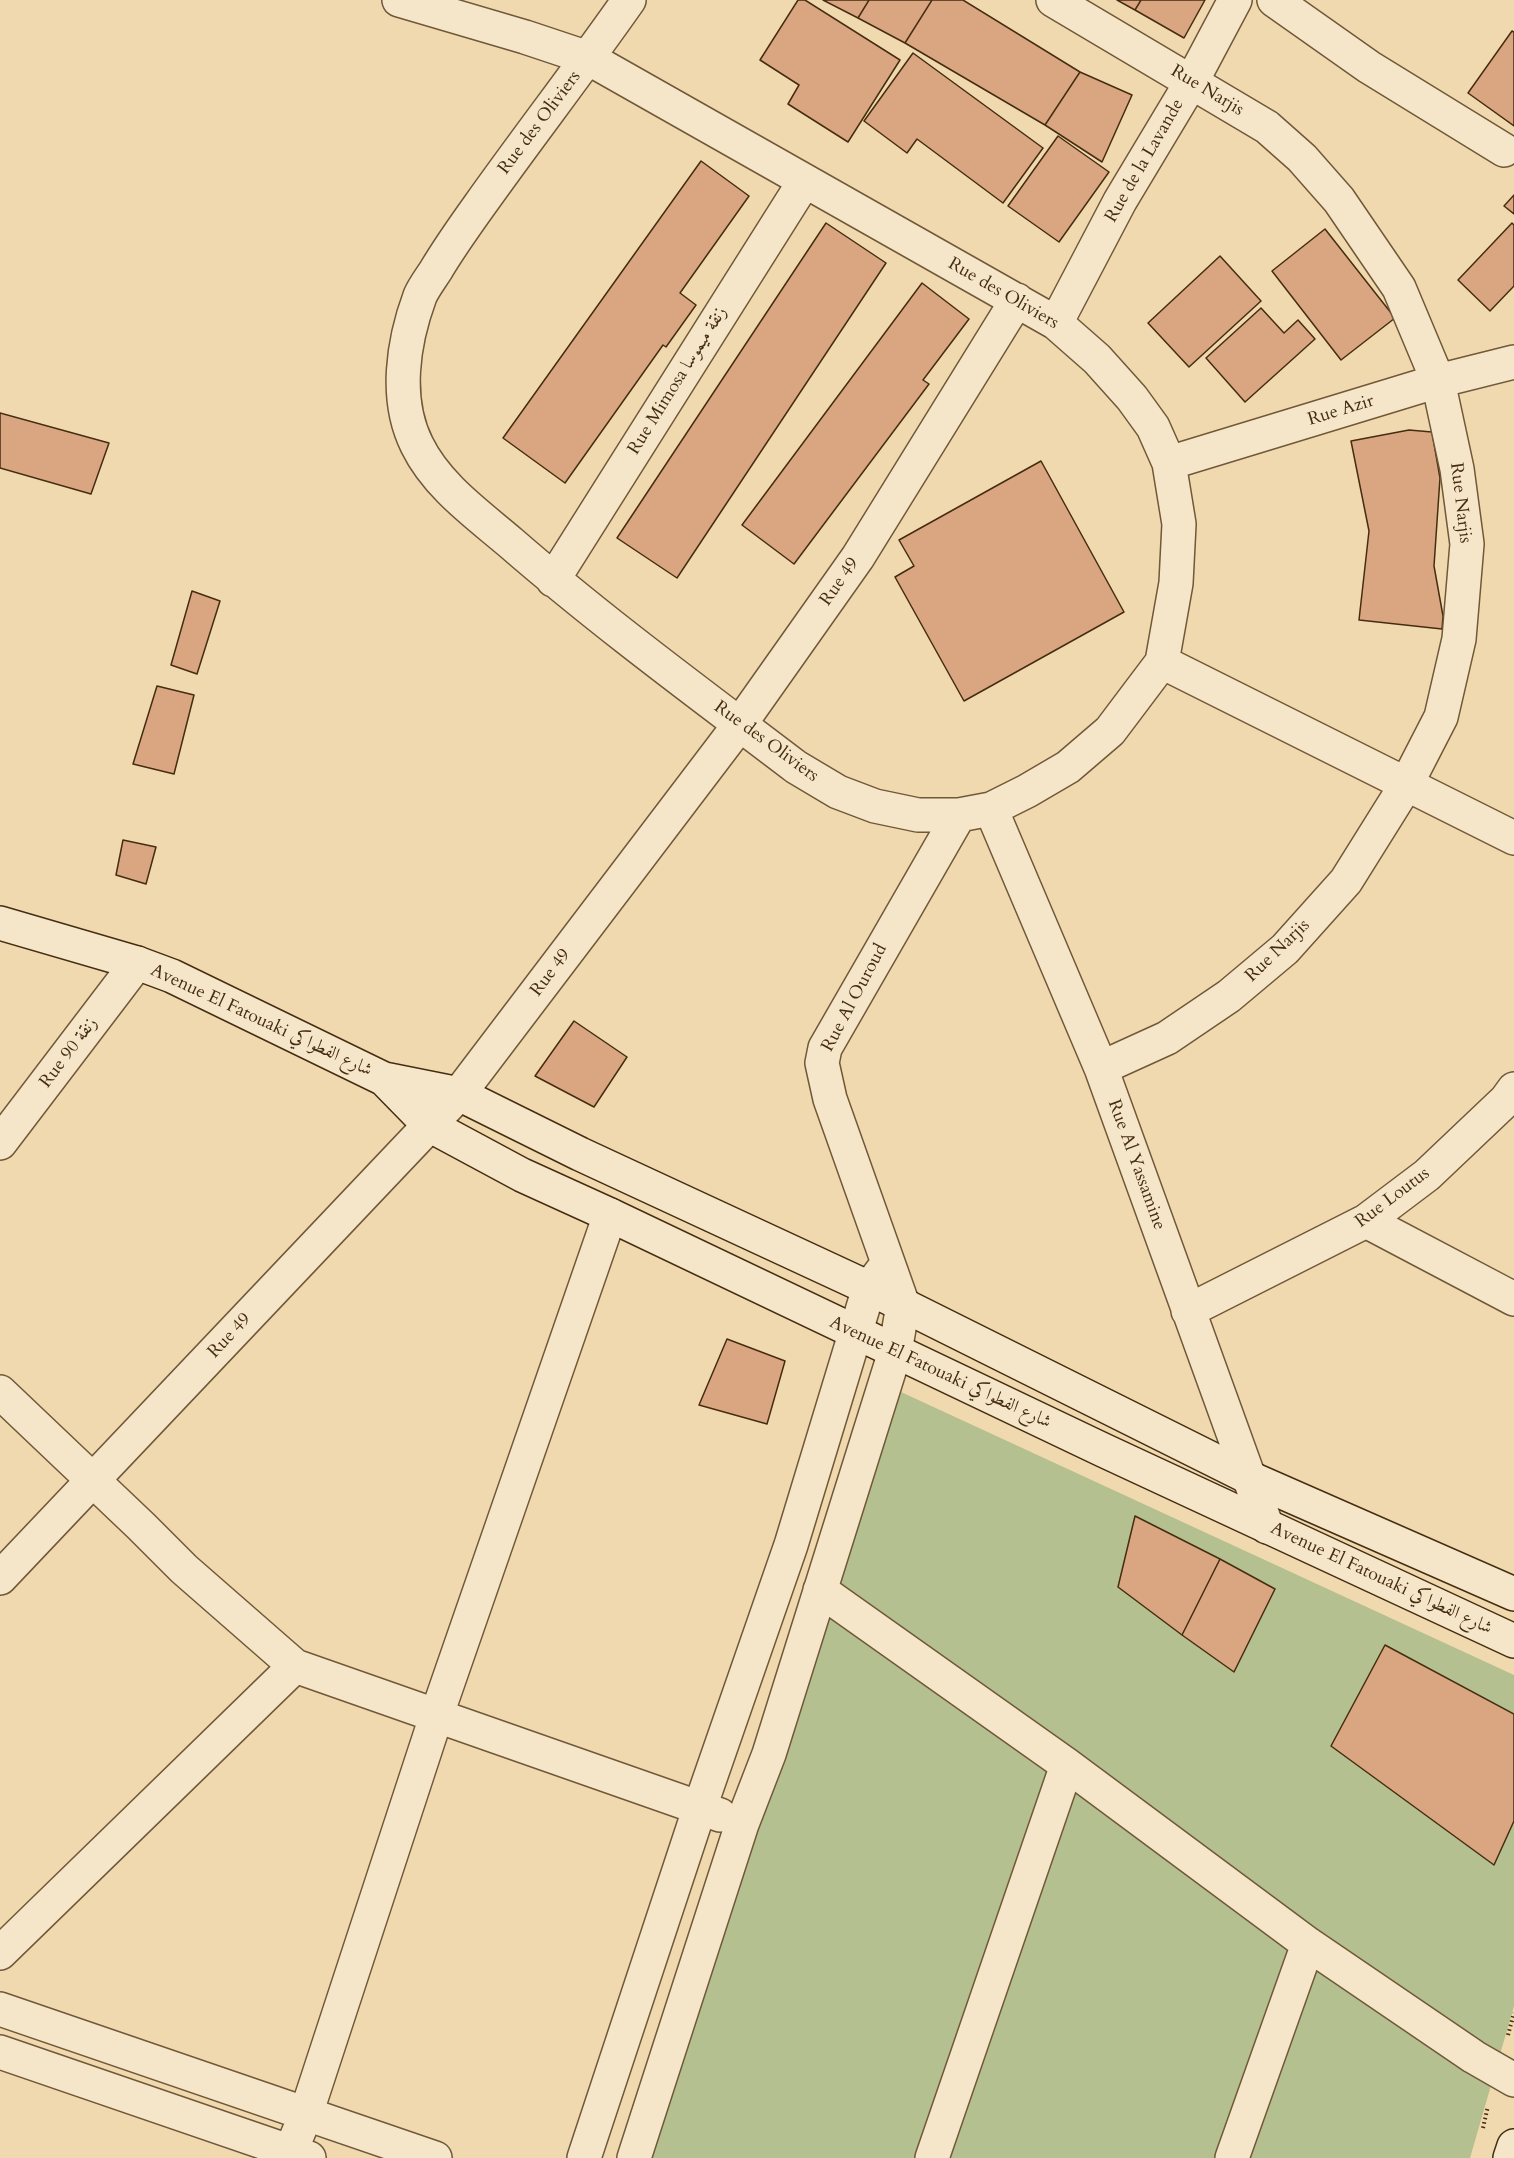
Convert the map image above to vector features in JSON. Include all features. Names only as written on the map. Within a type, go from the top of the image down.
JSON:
[{"type":"street","points":[[399,0],[462,8],[588,58],[629,0]]},
{"type":"street","name":"Rue Narjis","points":[[1053,0],[1267,127],[1302,159],[1339,200],[1399,288],[1438,381],[1457,469],[1467,544],[1459,639],[1441,717],[1406,785],[1346,881],[1285,949],[1229,996],[1167,1038],[1101,1068]]},
{"type":"street","name":"Rue de la Lavande","points":[[1056,323],[1120,201],[1192,81],[1235,0]]},
{"type":"street","points":[[1274,0],[1369,67],[1504,150]]},
{"type":"street","name":"Rue des Oliviers","points":[[588,58],[804,182],[1056,323],[1097,359],[1132,398],[1153,427],[1169,463],[1179,524],[1176,583],[1162,662],[1110,731],[1068,766],[1027,791],[991,809],[959,815],[918,815],[874,806],[838,792],[796,767],[553,580],[450,490],[432,470],[416,444],[406,417],[402,390],[406,348],[421,294],[459,234],[535,127],[588,58]]},
{"type":"street","name":"Rue Mimosa زنقة ميموسا","points":[[553,580],[804,182]]},
{"type":"street","name":"Rue 49","points":[[0,1578],[459,1094],[740,724],[858,558],[1017,300]]},
{"type":"street","name":"Rue Azir","points":[[1169,463],[1438,381],[1514,362]]},
{"type":"street","points":[[1162,662],[1514,838]]},
{"type":"street","name":"Rue Al Yassamine","points":[[991,809],[1101,1068],[1267,1527]]},
{"type":"street","name":"Rue Al Ouroud","points":[[879,1275],[822,1063],[825,1048],[959,815]]},
{"type":"street","name":"Avenue El Fatouaki شارع الفطواكي","points":[[0,923],[137,963],[222,998],[384,1078],[459,1094],[570,1149],[879,1275],[903,1305],[1250,1478],[1514,1594]]},
{"type":"street","name":"Rue 90 زنقة","points":[[0,1143],[137,963]]},
{"type":"street","name":"Avenue El Fatouaki شارع الفطواكي","points":[[384,1078],[429,1125],[522,1175],[1267,1527],[1514,1641]]},
{"type":"street","name":"Rue Loutus","points":[[1188,1311],[1366,1221],[1426,1175],[1506,1100],[1514,1089]]},
{"type":"street","points":[[0,2052],[296,2156],[306,2114],[436,1717],[610,1215]]},
{"type":"street","points":[[1366,1221],[1514,1299]]},
{"type":"street","points":[[584,2158],[700,1807],[791,1545],[855,1333],[879,1275]]},
{"type":"street","points":[[634,2158],[742,1824],[769,1754],[895,1352],[903,1305]]},
{"type":"street","points":[[0,1392],[184,1569],[295,1666],[436,1717],[700,1807],[742,1824]]},
{"type":"street","points":[[820,1590],[1067,1765],[1308,1944],[1474,2057],[1514,2080]]},
{"type":"street","points":[[0,1953],[295,1666]]},
{"type":"street","points":[[932,2158],[1067,1765]]},
{"type":"street","points":[[1232,2158],[1308,1944]]},
{"type":"street","points":[[0,2009],[435,2158]]},
{"type":"street","points":[[1510,2158],[1514,2146]]},
{"type":"green space","points":[[888,1386],[1514,1675],[1514,2006],[1470,2158],[645,2158]]},
{"type":"building","points":[[798,0],[805,0],[900,60],[848,142],[788,104],[799,85],[760,60]]},
{"type":"building","points":[[823,0],[869,0],[858,18]]},
{"type":"building","points":[[869,0],[932,0],[905,43],[858,18]]},
{"type":"building","points":[[932,0],[963,0],[1080,72],[1045,125],[905,43]]},
{"type":"building","points":[[1117,0],[1141,0],[1135,10]]},
{"type":"building","points":[[1141,0],[1205,0],[1184,38],[1135,10]]},
{"type":"building","points":[[1512,31],[1514,32],[1514,126],[1468,93]]},
{"type":"building","points":[[913,53],[1043,148],[1003,203],[917,139],[907,153],[864,121]]},
{"type":"building","points":[[1080,72],[1132,95],[1102,162],[1045,125]]},
{"type":"building","points":[[1058,136],[1109,172],[1059,242],[1008,206]]},
{"type":"building","points":[[701,161],[749,196],[680,293],[696,305],[666,347],[663,345],[565,483],[503,438]]},
{"type":"building","points":[[1514,195],[1514,214],[1504,206]]},
{"type":"building","points":[[826,223],[886,263],[677,578],[617,538]]},
{"type":"building","points":[[1512,223],[1514,225],[1514,286],[1490,311],[1458,280]]},
{"type":"building","points":[[1325,229],[1395,318],[1341,360],[1272,271]]},
{"type":"building","points":[[1220,256],[1261,301],[1189,367],[1148,323]]},
{"type":"building","points":[[922,283],[969,319],[923,380],[929,384],[794,564],[742,525]]},
{"type":"building","points":[[1261,308],[1284,333],[1298,320],[1315,339],[1245,402],[1206,358]]},
{"type":"building","points":[[0,413],[109,443],[91,494],[0,468]]},
{"type":"building","points":[[1409,430],[1432,432],[1440,478],[1434,566],[1443,616],[1442,629],[1359,620],[1369,531],[1351,441]]},
{"type":"building","points":[[1041,461],[1124,612],[964,701],[895,577],[914,566],[899,540]]},
{"type":"building","points":[[192,591],[220,601],[197,674],[171,665]]},
{"type":"building","points":[[157,686],[194,695],[174,774],[133,764]]},
{"type":"building","points":[[123,840],[156,847],[146,884],[116,875]]},
{"type":"building","points":[[574,1021],[627,1057],[594,1107],[535,1076]]},
{"type":"building","points":[[727,1339],[785,1361],[767,1424],[699,1405]]},
{"type":"building","points":[[1135,1516],[1220,1559],[1182,1635],[1118,1587]]},
{"type":"building","points":[[1220,1559],[1275,1589],[1234,1672],[1182,1635]]},
{"type":"building","points":[[1385,1645],[1514,1714],[1514,1821],[1494,1865],[1331,1746]]}]
